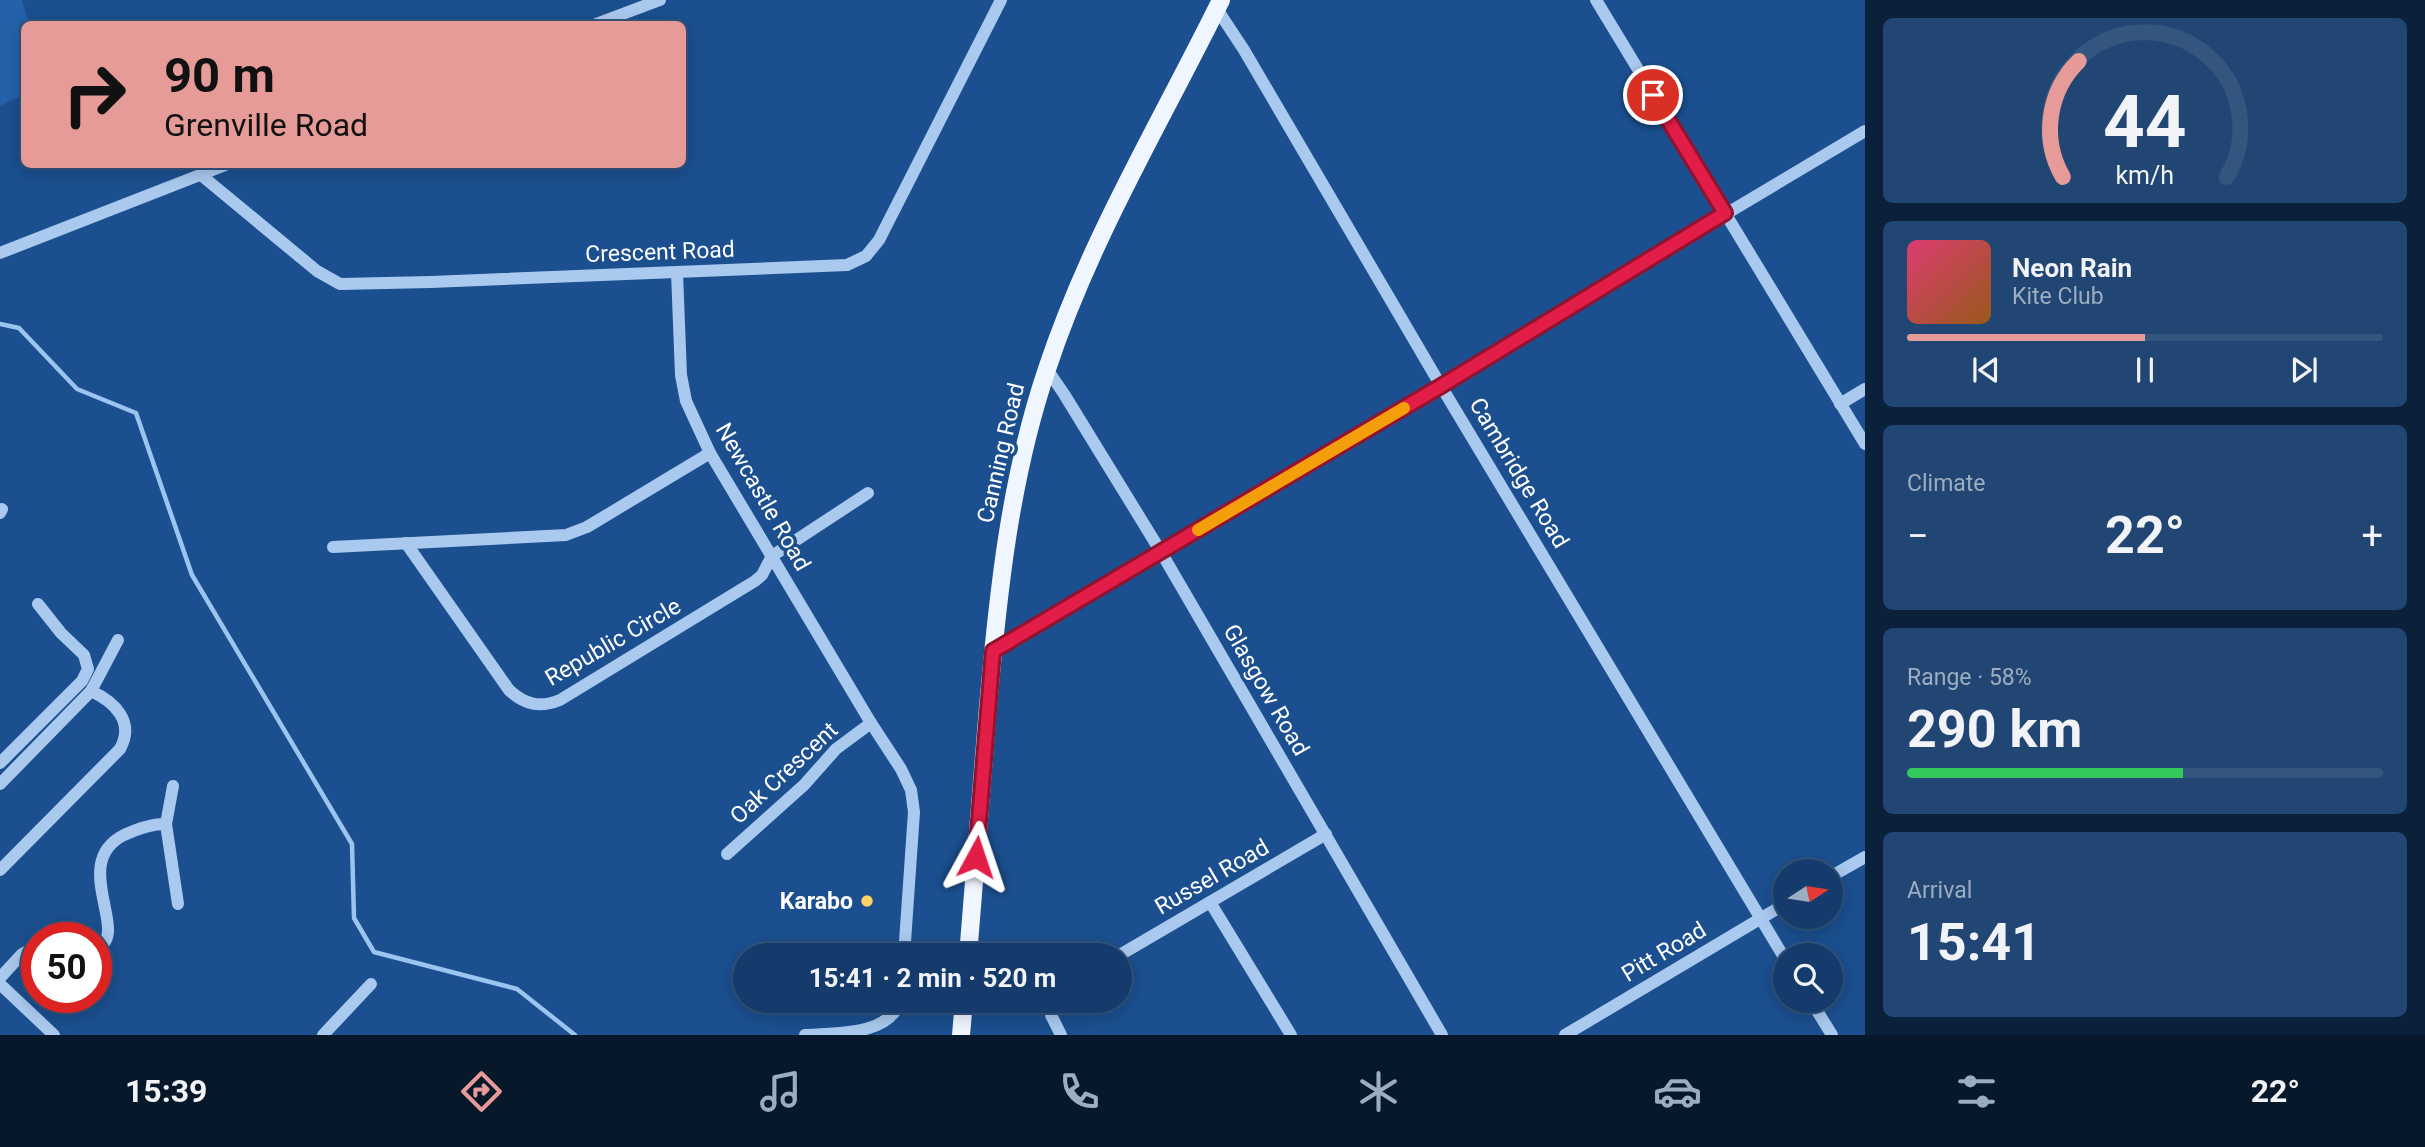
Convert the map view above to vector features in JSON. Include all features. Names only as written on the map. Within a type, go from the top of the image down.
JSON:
[{"type":"main road","name":"Canning Road","points":[[969,943],[993,651],[1011,510],[1046,369],[1087,265],[1219,4]]},
{"type":"main road","points":[[961,1035],[963,1013]]},
{"type":"street","points":[[604,21],[660,0]]},
{"type":"street","name":"Crescent Road","points":[[201,175],[317,271],[340,284],[837,266],[858,261],[866,256],[879,240],[1001,0]]},
{"type":"street","points":[[1596,0],[1865,444]]},
{"type":"street","name":"Cambridge Road","points":[[1219,4],[1441,386],[1775,943]]},
{"type":"street","points":[[993,651],[1865,131]]},
{"type":"street","points":[[5,251],[218,168]]},
{"type":"street","name":"Newcastle Road","points":[[677,273],[682,389],[710,453],[901,769],[911,790],[913,802],[905,943]]},
{"type":"street","name":"Glasgow Road","points":[[1046,369],[1161,552],[1442,1035]]},
{"type":"street","points":[[1840,404],[1865,388]]},
{"type":"street","points":[[332,547],[555,536],[576,532],[710,453]]},
{"type":"street","points":[[772,556],[867,493]]},
{"type":"street","name":"Republic Circle","points":[[406,543],[509,691],[525,702],[541,705],[560,700],[755,581],[762,575],[772,556]]},
{"type":"street","points":[[0,763],[82,681],[88,669],[84,655],[61,633],[38,604]]},
{"type":"street","points":[[0,785],[91,691],[118,640]]},
{"type":"street","points":[[0,870],[120,749],[125,740],[126,730],[119,710],[105,697],[91,691]]},
{"type":"street","name":"Oak Crescent","points":[[727,854],[804,785],[836,749],[871,723]]},
{"type":"street","points":[[173,786],[166,824],[178,904]]},
{"type":"street","points":[[107,922],[100,870],[104,851],[132,831],[166,824]]},
{"type":"street","name":"Russel Road","points":[[1132,948],[1326,834]]},
{"type":"street","points":[[1843,869],[1865,856]]},
{"type":"street","points":[[1210,902],[1291,1035]]},
{"type":"street","name":"Pitt Road","points":[[1565,1035],[1773,911]]},
{"type":"street","points":[[0,978],[21,955]]},
{"type":"street","points":[[0,984],[54,1035]]},
{"type":"street","points":[[323,1035],[371,984]]},
{"type":"street","points":[[805,1035],[877,1030],[892,1020],[895,1013]]},
{"type":"street","points":[[1051,1013],[1061,1035]]},
{"type":"street","points":[[1818,1013],[1832,1035]]},
{"type":"shaded area","points":[[0,0],[22,0],[28,21],[21,21],[21,96],[0,106]]},
{"type":"waterway","points":[[0,324],[19,328],[77,389],[136,413],[192,575],[352,844],[354,918],[374,952],[517,989],[575,1035]]},
{"type":"slow traffic","points":[[1198,530],[1404,408]]},
{"type":"place","name":"Karabo","points":[[867,901]]},
{"type":"route","points":[[976,857],[993,651],[1441,386],[1725,213],[1653,95]]}]
